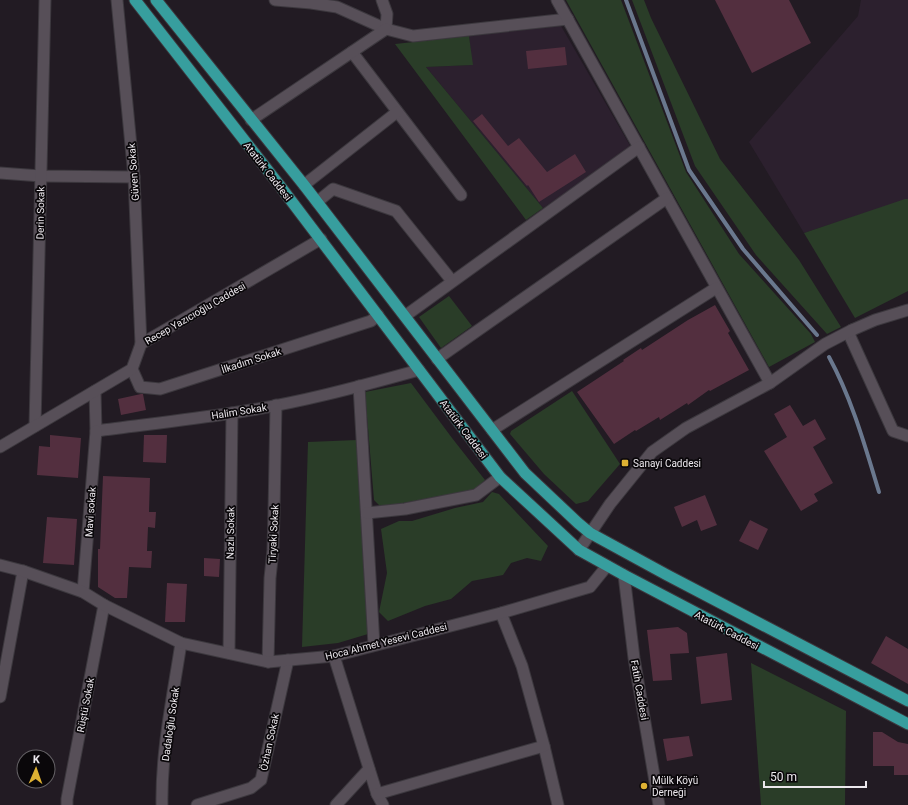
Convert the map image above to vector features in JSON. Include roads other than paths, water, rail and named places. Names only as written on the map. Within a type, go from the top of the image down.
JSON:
[{"type":"main road","name":"Atatürk Caddesi","points":[[135,0],[321,239],[500,477],[579,550],[624,576],[908,724]]},
{"type":"main road","points":[[156,0],[304,185],[525,474],[590,533],[908,701]]},
{"type":"street","name":"Derin Sokak","points":[[35,426],[45,0]]},
{"type":"street","name":"Güven Sokak","points":[[117,0],[134,177],[141,344]]},
{"type":"street","points":[[275,0],[337,7],[386,29],[413,36],[568,19]]},
{"type":"street","points":[[382,0],[387,14],[386,29]]},
{"type":"street","points":[[557,0],[770,383]]},
{"type":"street","points":[[251,120],[386,29]]},
{"type":"street","points":[[352,52],[461,195]]},
{"type":"street","points":[[304,185],[397,112]]},
{"type":"street","points":[[404,316],[639,147]]},
{"type":"street","points":[[0,173],[41,176],[134,177]]},
{"type":"street","points":[[317,202],[333,189],[396,211],[452,281]]},
{"type":"street","points":[[438,359],[667,198]]},
{"type":"street","name":"Recep Yazıcıoğlu Caddesi","points":[[132,369],[141,344],[321,239]]},
{"type":"street","points":[[492,430],[716,288]]},
{"type":"street","points":[[579,550],[610,504],[652,452],[686,428],[770,383],[825,344],[875,320],[908,310]]},
{"type":"street","name":"İlkadım Sokak","points":[[132,369],[140,388],[160,389],[371,320],[378,315]]},
{"type":"street","points":[[852,330],[849,334],[893,431],[908,436]]},
{"type":"street","points":[[0,447],[132,369]]},
{"type":"street","name":"Halim Sokak","points":[[96,432],[232,413],[276,405],[359,386],[419,370]]},
{"type":"street","points":[[359,386],[374,645]]},
{"type":"street","points":[[95,391],[96,432]]},
{"type":"street","name":"Tiryaki Sokak","points":[[268,662],[270,578],[273,550],[276,405]]},
{"type":"street","name":"Nazlı Sokak","points":[[229,654],[232,413]]},
{"type":"street","name":"Mavi sokak","points":[[83,592],[96,432]]},
{"type":"street","points":[[367,513],[405,509],[476,495],[500,477]]},
{"type":"street","name":"Hoca Ahmet Yesevi Caddesi","points":[[0,565],[23,571],[83,592],[104,605],[181,643],[268,662],[334,656],[502,613],[590,588],[607,566]]},
{"type":"street","points":[[0,697],[23,571]]},
{"type":"street","name":"Fatih Caddesi","points":[[624,576],[634,658],[659,805]]},
{"type":"street","name":"Rüştü Sokak","points":[[67,805],[104,605]]},
{"type":"street","points":[[502,613],[522,666],[544,746],[558,805]]},
{"type":"street","name":"Dadaloğlu Sokak","points":[[162,805],[165,751],[181,643]]},
{"type":"street","points":[[334,656],[369,770],[377,794],[383,805]]},
{"type":"street","name":"Özhan Sokak","points":[[197,805],[251,788],[261,780],[288,660]]},
{"type":"street","points":[[377,794],[544,746]]},
{"type":"street","points":[[336,805],[369,770]]},
{"type":"waterway","points":[[626,0],[689,170],[743,249],[817,335]]},
{"type":"waterway","points":[[829,357],[845,389],[879,492]]},
{"type":"place","name":"Sanayi Caddesi","points":[[625,463]]},
{"type":"place","name":"Mülk Köyü Derneği","points":[[644,786]]}]
